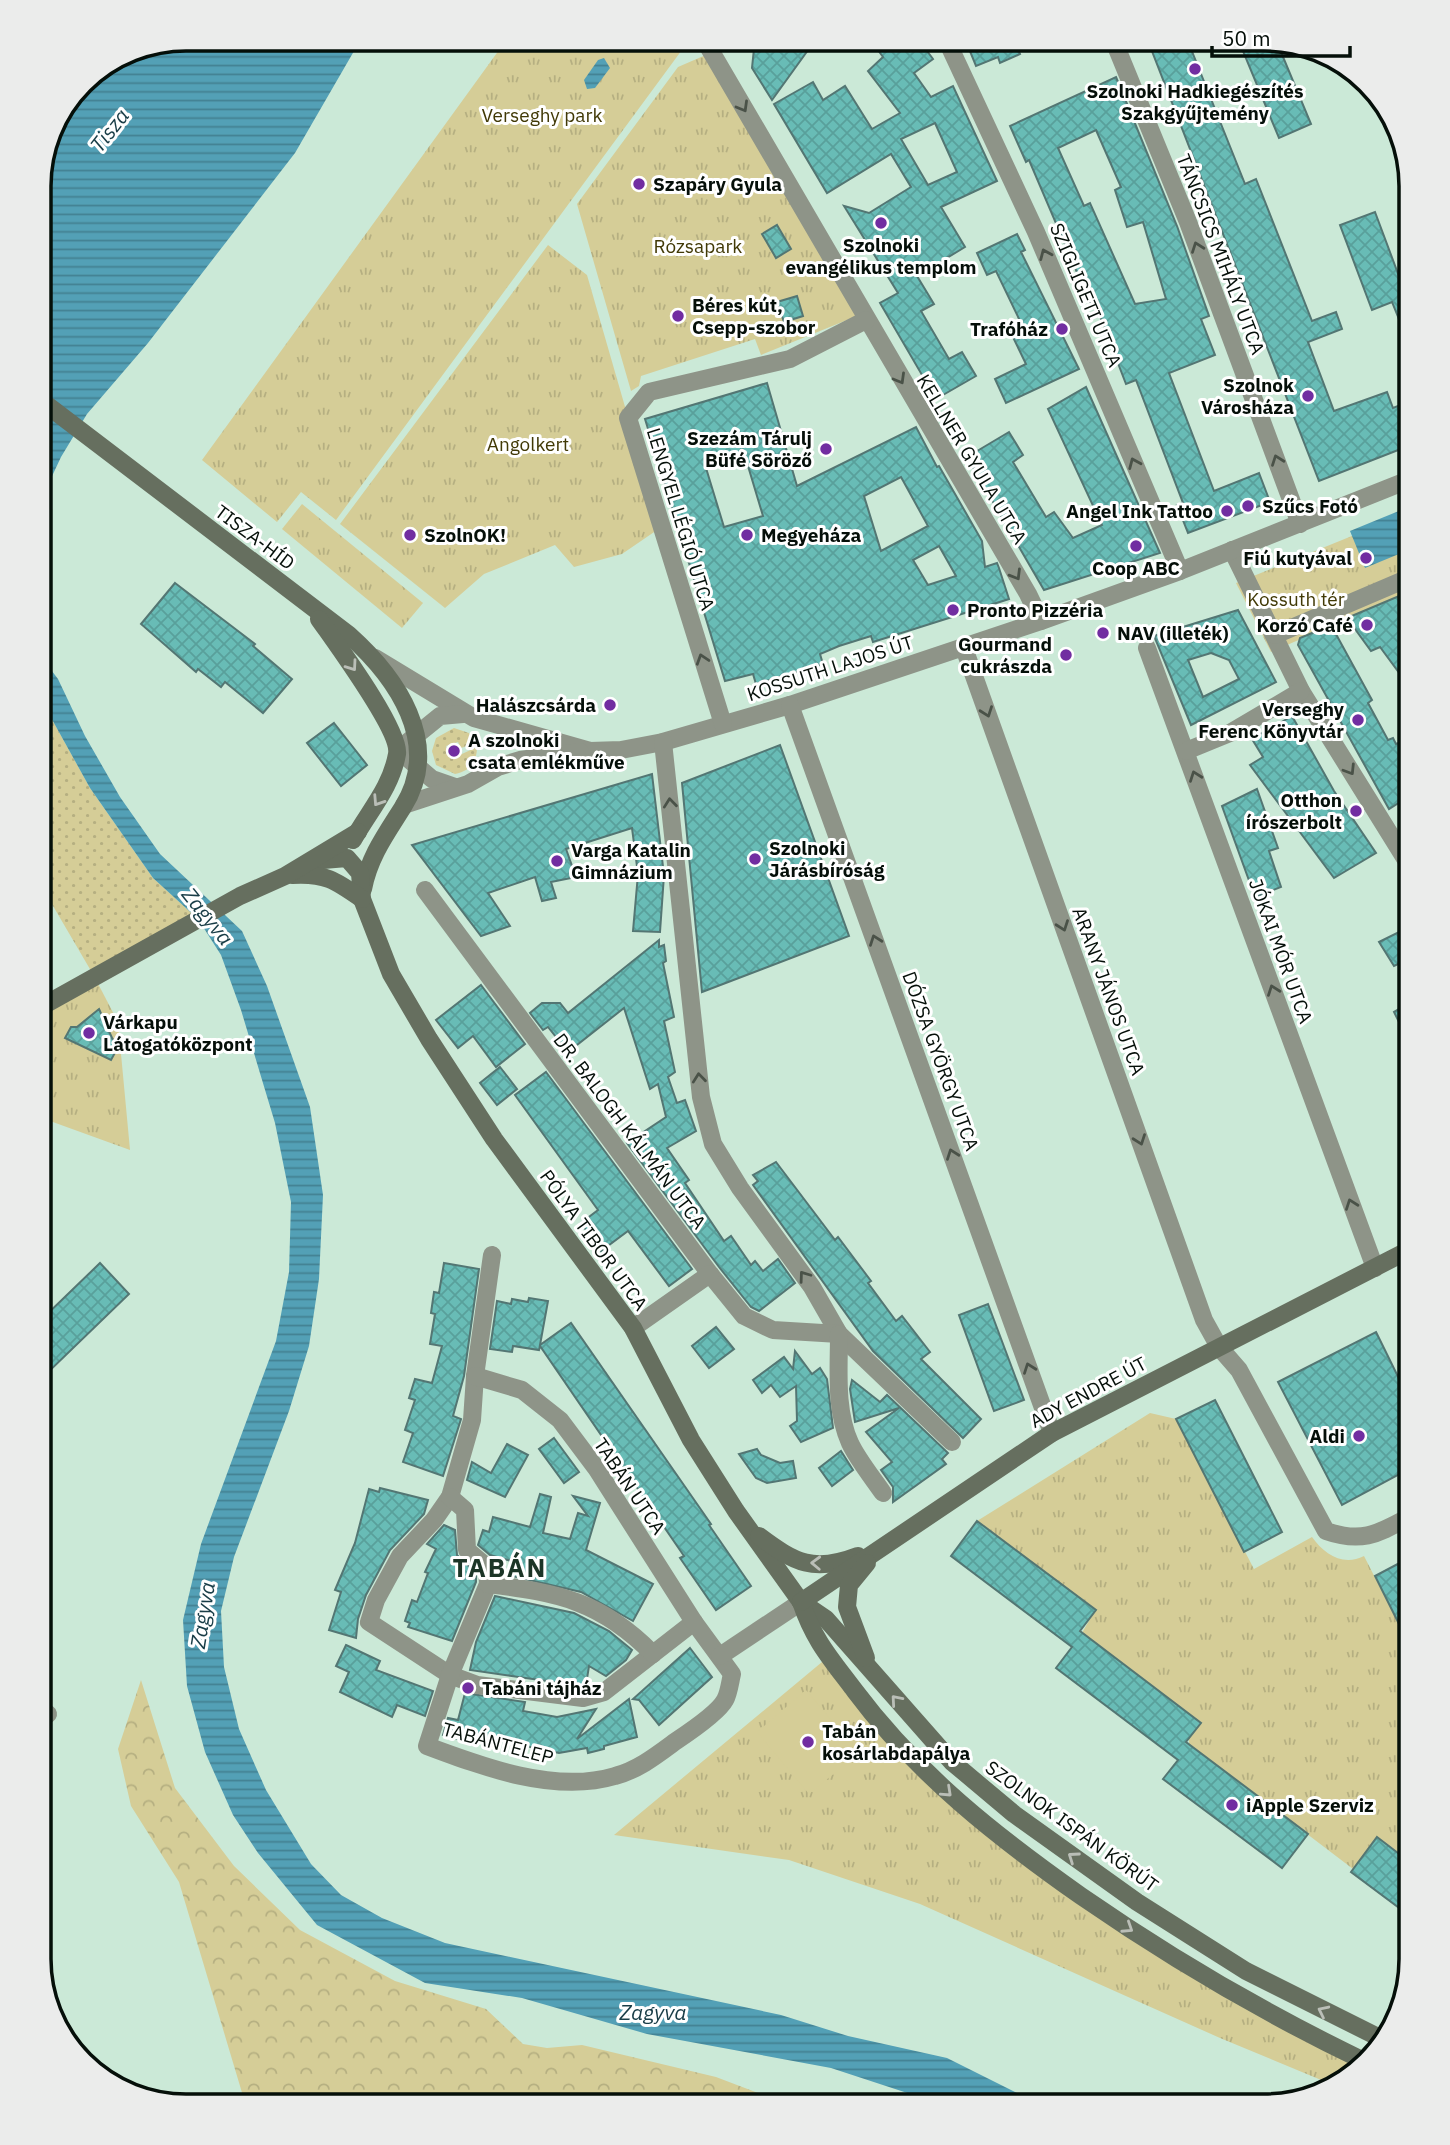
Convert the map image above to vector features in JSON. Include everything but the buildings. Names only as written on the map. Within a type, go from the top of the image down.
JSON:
[{"type":"street","points":[[711,51],[866,320]]},
{"type":"street","name":"SZIGLIGETI UTCA","points":[[952,51],[1036,232],[1180,571]]},
{"type":"street","name":"TÁNCSICS MIHÁLY UTCA","points":[[1118,51],[1188,222],[1300,524]]},
{"type":"street","name":"LENGYEL LÉGIÓ UTCA","points":[[723,724],[628,418],[649,392],[790,359],[866,320]]},
{"type":"street","name":"KELLNER GYULA UTCA","points":[[866,320],[1028,594],[1041,621]]},
{"type":"street","name":"TISZA-HÍD","points":[[51,408],[374,657],[407,704],[416,734],[418,766]]},
{"type":"street","points":[[1300,524],[1399,484]]},
{"type":"street","name":"KOSSUTH LAJOS ÚT","points":[[374,657],[463,714],[523,735],[590,751],[663,743],[964,648],[1180,571],[1300,524]]},
{"type":"street","points":[[1232,550],[1301,691],[1399,847]]},
{"type":"street","points":[[1275,635],[1399,583]]},
{"type":"street","points":[[313,610],[360,678],[390,730],[398,750],[432,779],[456,787]]},
{"type":"street","name":"ARANY JÁNOS UTCA","points":[[964,648],[1204,1320],[1219,1347],[1240,1370],[1326,1531],[1342,1536],[1372,1537],[1399,1527]]},
{"type":"street","name":"JÓKAI MÓR UTCA","points":[[1147,648],[1375,1268]]},
{"type":"street","points":[[1186,751],[1230,733],[1301,691]]},
{"type":"street","name":"DÓZSA GYÖRGY UTCA","points":[[790,705],[1052,1433]]},
{"type":"street","points":[[352,844],[387,788],[398,750],[440,716],[463,714]]},
{"type":"street","points":[[663,743],[701,1097],[713,1144],[740,1188],[812,1287],[839,1334],[952,1442]]},
{"type":"street","points":[[51,1001],[240,896],[285,876],[311,860],[352,844],[376,830],[404,806],[468,784],[498,766],[520,760],[590,751]]},
{"type":"street","points":[[285,876],[314,873],[329,877],[362,899],[373,855],[404,806],[418,766]]},
{"type":"street","name":"PÓLYA TIBOR UTCA","points":[[352,844],[346,872],[362,899],[391,974],[429,1039],[494,1139],[633,1328],[691,1440],[747,1528],[801,1602]]},
{"type":"street","name":"DR. BALOGH KÁLMÁN UTCA","points":[[425,890],[744,1316],[773,1330],[839,1334]]},
{"type":"street","points":[[492,1255],[475,1376],[472,1420],[450,1497],[434,1520],[400,1556],[376,1600],[369,1622],[450,1675],[477,1685],[583,1698],[604,1692],[694,1622]]},
{"type":"street","name":"ADY ENDRE ÚT","points":[[801,1602],[1052,1433],[1399,1256]]},
{"type":"street","points":[[633,1328],[710,1274]]},
{"type":"street","points":[[839,1334],[839,1386],[844,1427],[851,1446],[883,1493]]},
{"type":"street","name":"TABÁN UTCA","points":[[475,1376],[522,1390],[560,1420],[596,1468],[694,1622],[720,1656]]},
{"type":"street","points":[[450,1497],[465,1510],[467,1550],[487,1567],[488,1584],[583,1603],[633,1634],[653,1654]]},
{"type":"street","points":[[747,1528],[781,1552],[810,1566],[841,1562],[880,1547]]},
{"type":"street","points":[[873,1673],[856,1638],[847,1606],[849,1585],[880,1547]]},
{"type":"street","name":"TABÁNTELEP","points":[[488,1584],[450,1675],[427,1746],[462,1759],[528,1776],[584,1782],[616,1776],[642,1765],[690,1731],[725,1701],[732,1674],[720,1656]]},
{"type":"street","points":[[720,1656],[801,1602],[811,1631],[874,1716],[901,1748],[996,1834],[1114,1919],[1217,1986],[1357,2057]]},
{"type":"street","name":"SZOLNOK ISPÁN KÖRÚT","points":[[801,1602],[826,1619],[952,1762],[1069,1855],[1246,1971],[1375,2035]]},
{"type":"green space","name":"Verseghy park","points":[[498,51],[681,51],[336,520],[301,492],[277,522],[202,460]]},
{"type":"green space","name":"Rózsapark","points":[[708,54],[857,316],[761,355],[755,339],[641,376],[639,386],[631,391],[577,204],[678,67]]},
{"type":"green space","name":"Angolkert","points":[[548,245],[587,275],[660,528],[622,554],[574,567],[555,545],[484,574],[445,608],[340,524]]},
{"type":"green space","points":[[302,504],[423,603],[402,628],[282,529]]},
{"type":"green space","name":"Kossuth tér","points":[[1399,517],[1399,596],[1271,652],[1236,583]]},
{"type":"green space","points":[[51,718],[90,788],[153,878],[198,919],[94,976],[51,903]]},
{"type":"green space","points":[[454,728],[469,733],[476,743],[461,748],[458,742],[446,746],[451,759],[477,747],[472,765],[455,774],[436,765],[432,751],[436,738]]},
{"type":"green space","points":[[94,976],[118,1022],[130,1150],[51,1121],[51,1001]]},
{"type":"green space","points":[[1150,1413],[1176,1419],[1254,1569],[1312,1537],[1322,1549],[1335,1557],[1349,1560],[1364,1556],[1399,1625],[1399,1854],[1377,1837],[1353,1869],[1189,1744],[1189,1738],[1200,1723],[1082,1633],[1095,1610],[977,1521]]},
{"type":"green space","points":[[828,1657],[874,1716],[1054,1877],[1357,2057],[1323,2081],[1220,2038],[920,1904],[789,1860],[614,1835]]},
{"type":"green space","points":[[141,1680],[175,1788],[234,1866],[300,1930],[395,1981],[486,2009],[523,2044],[547,2048],[582,2045],[716,2077],[761,2094],[242,2094],[179,1882],[131,1806],[118,1749]]},
{"type":"green space","name":"Tabán kosárlabdapálya","points":[[806,1690],[859,1753],[809,1794],[757,1732]]},
{"type":"water","name":"Tisza","points":[[354,51],[295,153],[148,343],[87,414],[51,478],[51,177],[55,151],[73,111],[97,84],[111,73],[159,53]]},
{"type":"water","points":[[604,58],[610,68],[595,88],[587,89],[584,80],[598,60]]},
{"type":"water","points":[[1399,511],[1399,554],[1365,568],[1350,531]]},
{"type":"water","name":"Zagyva","points":[[51,670],[120,797],[160,854],[242,931],[267,986],[310,1107],[323,1195],[319,1279],[309,1346],[289,1411],[234,1557],[221,1611],[224,1667],[239,1729],[266,1790],[311,1864],[341,1895],[382,1918],[445,1943],[781,2015],[848,2036],[947,2058],[1019,2094],[910,2094],[831,2068],[647,2034],[522,1998],[425,1983],[317,1925],[258,1853],[233,1815],[205,1752],[187,1686],[183,1620],[201,1544],[276,1341],[289,1272],[291,1202],[275,1123],[241,1010],[221,955],[198,919],[153,878],[90,788],[51,718]]},
{"type":"place","name":"Szolnoki Hadkiegészítés Szakgyűjtemény","points":[[1195,69]]},
{"type":"place","name":"Szapáry Gyula","points":[[639,184]]},
{"type":"place","name":"Szolnoki evangélikus templom","points":[[881,223]]},
{"type":"place","name":"Béres kút, Csepp-szobor","points":[[678,316]]},
{"type":"place","name":"Trafóház","points":[[1062,329]]},
{"type":"place","name":"Szolnok Városháza","points":[[1308,396]]},
{"type":"place","name":"Szezám Tárulj Büfé Söröző","points":[[826,449]]},
{"type":"place","name":"Szűcs Fotó","points":[[1248,506]]},
{"type":"place","name":"Angel Ink Tattoo","points":[[1227,511]]},
{"type":"place","name":"SzolnOK!","points":[[410,535]]},
{"type":"place","name":"Megyeháza","points":[[747,535]]},
{"type":"place","name":"Coop ABC","points":[[1136,546]]},
{"type":"place","name":"Fiú kutyával","points":[[1366,558]]},
{"type":"place","name":"Pronto Pizzéria","points":[[953,610]]},
{"type":"place","name":"Korzó Café","points":[[1367,625]]},
{"type":"place","name":"NAV (illeték)","points":[[1103,633]]},
{"type":"place","name":"Gourmand cukrászda","points":[[1066,655]]},
{"type":"place","name":"Halászcsárda","points":[[610,705]]},
{"type":"place","name":"Verseghy Ferenc Könyvtár","points":[[1358,720]]},
{"type":"place","name":"A szolnoki csata emlékműve","points":[[454,751]]},
{"type":"place","name":"Otthon írószerbolt","points":[[1356,811]]},
{"type":"place","name":"Szolnoki Járásbíróság","points":[[755,859]]},
{"type":"place","name":"Varga Katalin Gimnázium","points":[[557,861]]},
{"type":"place","name":"Várkapu Látogatóközpont","points":[[89,1033]]},
{"type":"place","name":"Aldi","points":[[1359,1436]]},
{"type":"place","name":"Tabáni tájház","points":[[468,1688]]},
{"type":"place","name":"Tabán kosárlabdapálya","points":[[808,1742]]},
{"type":"place","name":"iApple Szerviz","points":[[1232,1805]]},
{"type":"district","name":"TABÁN","points":[[500,1567]]}]
